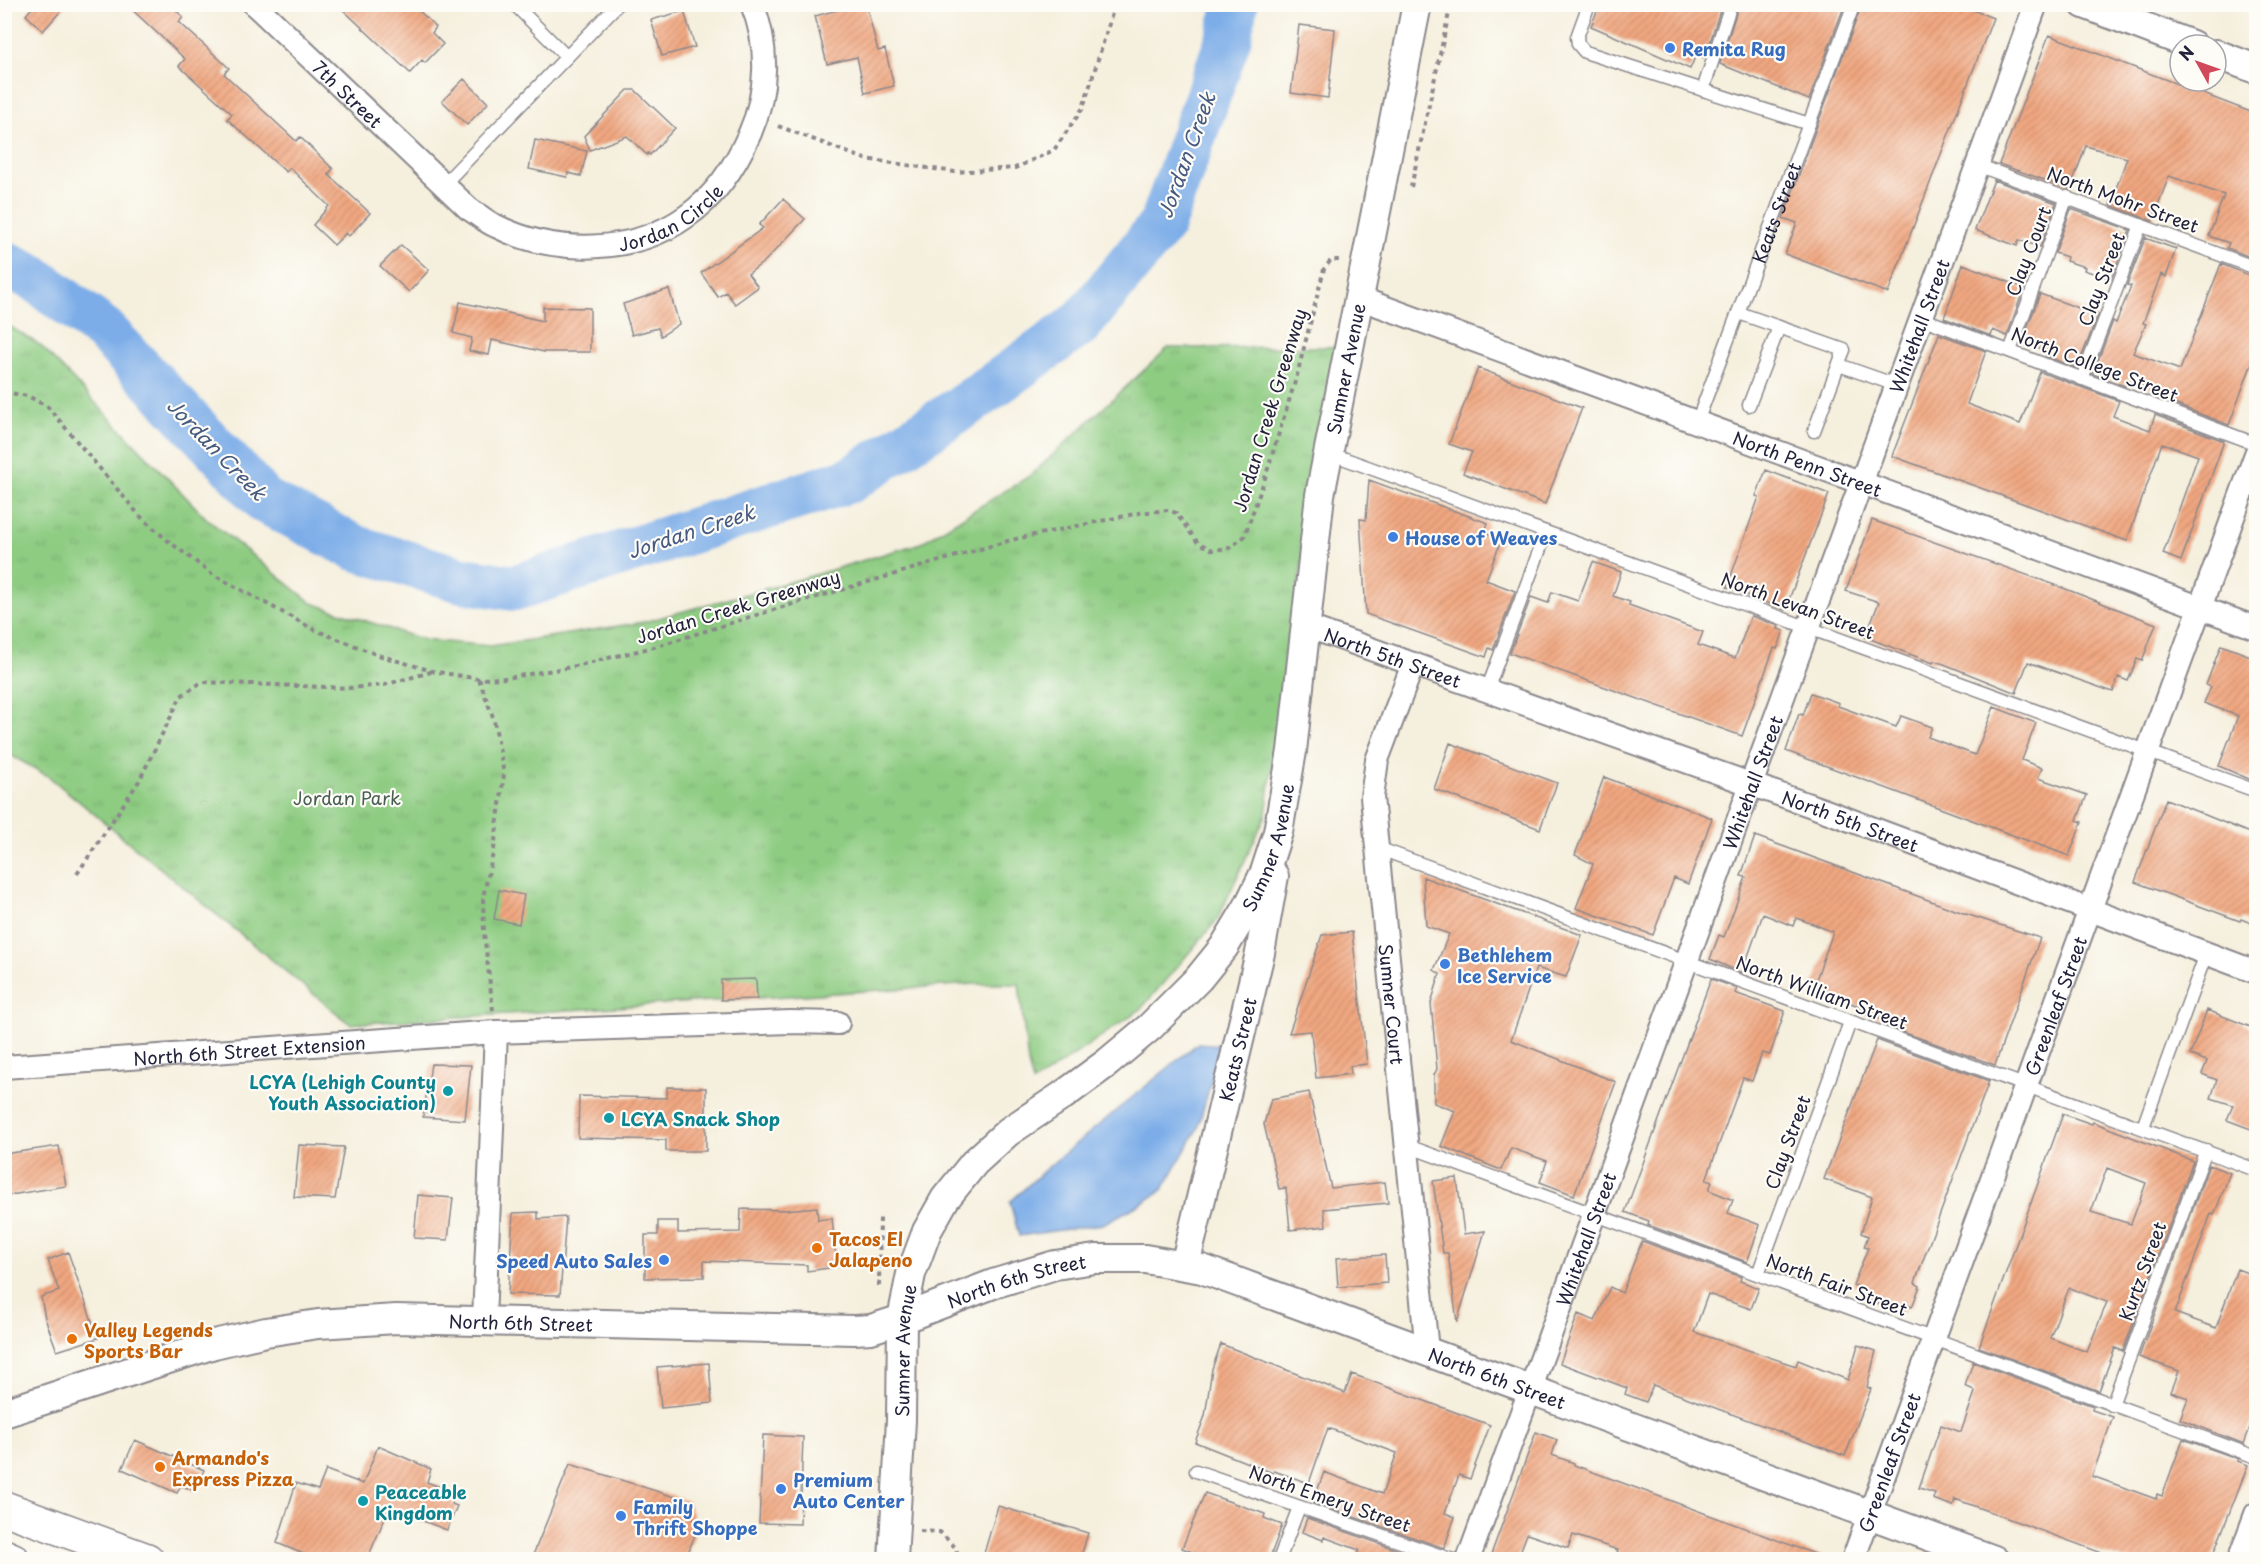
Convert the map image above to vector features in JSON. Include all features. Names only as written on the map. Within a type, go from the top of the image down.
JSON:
[{"type":"main road","points":[[4,1508],[147,1560]]},
{"type":"main road","points":[[4,1556],[13,1560]]},
{"type":"street","name":"7th Street","points":[[254,4],[443,185]]},
{"type":"street","name":"Jordan Circle","points":[[443,185],[469,209],[494,226],[525,238],[558,245],[593,247],[626,243],[657,233],[687,216],[713,193],[740,156],[756,119],[764,81],[764,48],[752,4]]},
{"type":"street","name":"Sumner Avenue","points":[[894,1551],[901,1420],[902,1319],[911,1274],[927,1231],[945,1199],[974,1163],[1008,1132],[1107,1063],[1150,1027],[1199,978],[1224,947],[1248,907],[1265,872],[1278,832],[1292,751],[1320,495],[1417,4]]},
{"type":"street","name":"Whitehall Street","points":[[1468,1560],[2036,4]]},
{"type":"street","points":[[2084,4],[2168,36]]},
{"type":"street","points":[[2228,58],[2256,69]]},
{"type":"street","name":"North Penn Street","points":[[1359,298],[2256,628]]},
{"type":"street","name":"Greenleaf Street","points":[[1853,1560],[2256,454]]},
{"type":"street","name":"North 5th Street","points":[[1306,626],[1751,784],[2256,972]]},
{"type":"street","name":"Sumner Court","points":[[1413,664],[1377,760],[1372,797],[1375,847],[1427,1351]]},
{"type":"street","name":"Keats Street","points":[[1185,1265],[1260,953],[1274,880],[1278,832]]},
{"type":"street","name":"North 6th Street Extension","points":[[4,1067],[496,1032],[790,1022],[838,1023]]},
{"type":"street","points":[[484,1320],[496,1032]]},
{"type":"street","name":"North 6th Street","points":[[4,1413],[214,1344],[266,1332],[318,1324],[396,1319],[871,1329],[993,1284],[1055,1265],[1095,1259],[1145,1259],[1202,1269],[1994,1560]]},
{"type":"street","points":[[2239,1560],[2256,1515]]},
{"type":"lane","points":[[514,4],[567,57]]},
{"type":"lane","points":[[443,185],[618,4]]},
{"type":"lane","points":[[1589,4],[1577,37],[1578,44],[1585,52],[1809,124]]},
{"type":"lane","points":[[1703,90],[1731,4]]},
{"type":"lane","name":"Keats Street","points":[[1697,422],[1854,4]]},
{"type":"lane","name":"North Mohr Street","points":[[1977,165],[2256,268]]},
{"type":"lane","name":"Clay Court","points":[[2010,351],[2067,197]]},
{"type":"lane","name":"Clay Street","points":[[2082,379],[2141,225]]},
{"type":"lane","points":[[1739,313],[1844,350],[1814,431]]},
{"type":"lane","name":"North College Street","points":[[1921,318],[2256,444]]},
{"type":"lane","points":[[1749,405],[1779,327]]},
{"type":"lane","points":[[1839,365],[1896,385]]},
{"type":"lane","name":"North Levan Street","points":[[1329,453],[2256,790]]},
{"type":"lane","points":[[1487,690],[1546,532]]},
{"type":"lane","name":"North William Street","points":[[1375,847],[2256,1170]]},
{"type":"lane","points":[[2143,1128],[2206,954]]},
{"type":"lane","name":"Clay Street","points":[[1758,1274],[1850,1022]]},
{"type":"lane","name":"North Fair Street","points":[[1406,1145],[2256,1457]]},
{"type":"lane","name":"Kurtz Street","points":[[2112,1405],[2206,1150]]},
{"type":"lane","name":"North Emery Street","points":[[1196,1471],[1453,1560]]},
{"type":"lane","points":[[1279,1560],[1299,1507]]},
{"type":"path","points":[[756,119],[865,159],[955,172],[1016,168],[1054,150],[1083,108],[1115,4]]},
{"type":"path","points":[[1411,188],[1451,4]]},
{"type":"path","name":"Jordan Creek Greenway","points":[[4,392],[28,396],[48,407],[139,514],[167,540],[212,574],[315,630],[378,656],[432,671],[479,679],[507,678],[571,667],[654,647],[1011,540],[1139,513],[1168,510],[1176,513],[1198,543],[1213,550],[1229,548],[1244,537],[1265,478],[1297,375],[1324,269],[1331,260],[1344,261]]},
{"type":"path","points":[[77,874],[139,781],[181,696],[202,682],[350,688],[384,685],[432,671]]},
{"type":"path","points":[[479,679],[494,720],[504,774],[494,849],[483,897],[484,933],[496,1032]]},
{"type":"path","points":[[879,1287],[880,1216]]},
{"type":"path","points":[[894,1551],[923,1530],[940,1532],[956,1548],[959,1560]]},
{"type":"green space","name":"Jordan Park","points":[[4,323],[40,345],[207,519],[312,603],[424,640],[491,646],[644,622],[921,543],[1031,475],[1168,348],[1336,347],[1281,696],[1266,815],[1217,920],[1141,1009],[1033,1083],[1028,1063],[1019,984],[975,984],[350,1024],[48,776],[5,752]]},
{"type":"water","points":[[1198,1043],[1221,1045],[1198,1128],[1163,1189],[1103,1224],[1019,1236],[1010,1202],[1048,1167]]},
{"type":"building","points":[[35,4],[67,4],[43,31],[26,15]]},
{"type":"building","points":[[126,4],[170,4],[183,17],[179,22],[229,68],[224,74],[296,141],[300,137],[333,169],[328,174],[370,213],[349,236],[346,233],[334,245],[313,225],[329,206],[290,168],[286,172],[227,119],[232,114],[179,66],[185,59]]},
{"type":"building","points":[[337,4],[412,4],[436,27],[432,33],[443,44],[425,63],[422,60],[410,73]]},
{"type":"building","points":[[866,4],[878,51],[885,49],[894,86],[865,93],[857,57],[827,64],[815,16]]},
{"type":"building","name":"Remita Rug","points":[[1600,4],[1722,4],[1705,58],[1696,55],[1690,69],[1591,26]]},
{"type":"building","points":[[1739,4],[1845,4],[1809,100],[1720,64]]},
{"type":"building","points":[[1862,4],[1958,4],[1993,18],[1888,293],[1785,254],[1797,223],[1783,218]]},
{"type":"building","points":[[684,11],[695,47],[662,56],[651,20]]},
{"type":"building","points":[[1299,25],[1335,29],[1328,98],[1291,93]]},
{"type":"building","points":[[2049,35],[2168,80],[2168,93],[2201,93],[2256,114],[2256,238],[2250,257],[2227,248],[2229,243],[2209,236],[2224,195],[2169,176],[2152,221],[2110,205],[2127,158],[2086,146],[2070,189],[1999,164]]},
{"type":"building","points":[[464,79],[488,103],[467,125],[442,101]]},
{"type":"building","points":[[628,90],[635,90],[675,128],[650,155],[648,153],[647,155],[627,136],[590,150],[584,136]]},
{"type":"building","points":[[535,140],[587,151],[581,176],[568,173],[567,177],[529,169]]},
{"type":"building","points":[[1994,180],[2056,203],[2040,247],[2019,240],[2017,246],[1975,230]]},
{"type":"building","points":[[783,199],[805,219],[765,261],[748,274],[758,287],[735,304],[726,292],[718,297],[701,273],[763,228],[759,225]]},
{"type":"building","points":[[2071,209],[2130,230],[2111,279],[2084,270],[2085,267],[2066,261],[2067,257],[2055,253]]},
{"type":"building","points":[[2145,238],[2176,249],[2166,277],[2161,274],[2143,323],[2146,324],[2133,353],[2180,370],[2221,264],[2256,278],[2256,352],[2229,425],[2161,399],[2163,393],[2127,379],[2125,386],[2093,374],[2113,321],[2116,323],[2131,286],[2127,285]]},
{"type":"building","points":[[401,245],[429,270],[409,292],[380,266]]},
{"type":"building","points":[[1963,264],[2024,288],[2007,336],[1993,330],[1991,336],[1944,318]]},
{"type":"building","points":[[669,289],[679,324],[661,336],[658,328],[632,335],[623,304]]},
{"type":"building","points":[[2040,294],[2098,315],[2077,368],[2046,356],[2048,352],[2022,342]]},
{"type":"building","points":[[460,302],[543,321],[543,307],[590,308],[590,352],[544,352],[492,340],[489,355],[469,351],[472,338],[453,333]]},
{"type":"building","points":[[1939,334],[1986,351],[1967,404],[2020,424],[2040,372],[2119,401],[2113,416],[2150,430],[2155,415],[2224,441],[2181,561],[2163,554],[2198,456],[2162,443],[2127,541],[1892,456]]},
{"type":"building","points":[[1478,368],[1582,408],[1545,504],[1463,473],[1472,452],[1449,444]]},
{"type":"building","points":[[1766,470],[1829,494],[1785,610],[1727,587],[1759,497],[1756,496]]},
{"type":"building","points":[[1369,480],[1488,523],[1485,532],[1502,538],[1486,580],[1515,591],[1493,650],[1489,648],[1486,657],[1366,614],[1360,519],[1366,520]]},
{"type":"building","points":[[1872,520],[2058,586],[2156,624],[2142,661],[2137,659],[2128,681],[2118,677],[2113,692],[2028,662],[2016,693],[1944,664],[1934,661],[1933,663],[1865,637],[1879,602],[1846,591]]},
{"type":"building","points":[[1593,562],[1621,572],[1613,596],[1630,602],[1629,605],[1703,632],[1698,645],[1735,658],[1751,616],[1779,626],[1778,629],[1784,631],[1777,649],[1774,648],[1742,736],[1510,653],[1531,597],[1548,603],[1552,592],[1578,601]]},
{"type":"building","points":[[2221,645],[2256,658],[2256,782],[2219,766],[2238,716],[2204,703],[2211,687],[2206,685]]},
{"type":"building","points":[[1811,693],[1839,703],[1838,706],[1896,727],[1901,716],[1932,727],[1928,737],[1975,755],[1994,707],[2036,723],[2022,760],[2042,768],[2038,778],[2087,795],[2077,820],[2082,822],[2069,856],[1786,751],[1799,714],[1803,715]]},
{"type":"building","points":[[1450,743],[1557,783],[1540,829],[1434,789]]},
{"type":"building","points":[[1604,777],[1712,818],[1688,884],[1674,878],[1653,935],[1576,908],[1593,864],[1575,855]]},
{"type":"building","points":[[2166,799],[2247,832],[2256,833],[2256,925],[2135,882]]},
{"type":"building","points":[[1755,836],[1966,914],[2040,938],[1995,1065],[1883,1025],[1885,1021],[1859,1012],[1861,1007],[1813,988],[1833,932],[1816,925],[1796,918],[1793,926],[1763,914],[1742,973],[1710,959],[1719,935],[1724,937],[1746,877],[1741,876]]},
{"type":"building","points":[[1423,877],[1582,935],[1566,977],[1536,968],[1511,1040],[1616,1082],[1574,1195],[1540,1182],[1547,1161],[1511,1148],[1501,1170],[1441,1146],[1455,1111],[1434,1103],[1434,1075],[1437,1069],[1431,1003],[1440,974],[1434,970],[1449,934],[1426,926]]},
{"type":"building","points":[[499,890],[524,895],[519,924],[494,919]]},
{"type":"building","points":[[1352,932],[1367,1064],[1350,1066],[1351,1074],[1316,1078],[1311,1031],[1289,1033],[1322,935]]},
{"type":"building","points":[[756,979],[757,999],[721,1000],[721,980]]},
{"type":"building","points":[[1711,979],[1737,988],[1735,993],[1785,1011],[1770,1055],[1762,1053],[1752,1081],[1743,1078],[1706,1180],[1712,1182],[1709,1190],[1733,1200],[1728,1213],[1760,1225],[1747,1262],[1648,1225],[1649,1221],[1625,1212]]},
{"type":"building","points":[[2207,1010],[2256,1029],[2256,1131],[2227,1120],[2233,1105],[2211,1098],[2217,1080],[2202,1074],[2207,1061],[2190,1055]]},
{"type":"building","points":[[1877,1040],[1989,1081],[1918,1274],[1915,1283],[1920,1286],[1912,1307],[1907,1305],[1904,1313],[1869,1300],[1870,1298],[1862,1295],[1864,1289],[1853,1285],[1868,1248],[1864,1247],[1868,1236],[1861,1233],[1872,1197],[1824,1179]]},
{"type":"building","name":"LCYA (Lehigh County Youth Association)","points":[[431,1064],[471,1065],[465,1120],[423,1117]]},
{"type":"building","points":[[667,1087],[706,1088],[706,1151],[666,1151],[666,1140],[578,1138],[579,1096],[667,1098]]},
{"type":"building","points":[[1309,1092],[1331,1188],[1385,1182],[1388,1203],[1324,1209],[1326,1226],[1290,1230],[1286,1188],[1279,1189],[1264,1124],[1271,1099]]},
{"type":"building","points":[[2063,1114],[2092,1124],[2093,1122],[2193,1161],[2123,1351],[2115,1348],[2099,1391],[1979,1347]],"holes":[[[2107,1168],[2146,1183],[2131,1224],[2091,1212]],[[2069,1288],[2107,1302],[2087,1352],[2050,1338]]]},
{"type":"building","points":[[299,1145],[344,1147],[335,1199],[294,1197]]},
{"type":"building","points":[[59,1146],[66,1186],[4,1196],[4,1154]]},
{"type":"building","points":[[2209,1165],[2230,1173],[2214,1215],[2211,1214],[2175,1313],[2216,1328],[2237,1269],[2256,1276],[2256,1411],[2244,1444],[2180,1419],[2188,1398],[2171,1392],[2179,1371],[2139,1357]]},
{"type":"building","points":[[1457,1178],[1464,1234],[1485,1231],[1457,1322],[1448,1253],[1443,1253],[1433,1181]]},
{"type":"building","points":[[418,1195],[453,1198],[448,1240],[414,1238]]},
{"type":"building","points":[[817,1207],[818,1220],[832,1218],[837,1267],[807,1271],[807,1265],[704,1261],[704,1277],[645,1278],[645,1235],[658,1235],[658,1221],[678,1221],[678,1233],[740,1232],[741,1209],[785,1210]]},
{"type":"building","points":[[538,1212],[538,1219],[566,1217],[560,1295],[508,1294],[513,1213]]},
{"type":"building","points":[[1642,1241],[1741,1277],[1740,1281],[1759,1288],[1751,1309],[1708,1294],[1694,1332],[1796,1366],[1798,1360],[1848,1380],[1858,1345],[1876,1351],[1867,1387],[1871,1389],[1845,1456],[1653,1385],[1646,1402],[1625,1394],[1627,1388],[1560,1363],[1578,1314],[1595,1321],[1610,1287],[1622,1293]]},
{"type":"building","points":[[68,1252],[98,1338],[57,1351],[45,1318],[41,1297],[59,1291],[48,1260]]},
{"type":"building","points":[[1385,1255],[1387,1283],[1338,1287],[1336,1258]]},
{"type":"building","points":[[1221,1344],[1345,1393],[1352,1374],[1490,1425],[1470,1479],[1459,1475],[1445,1513],[1455,1517],[1444,1548],[1313,1503],[1324,1472],[1382,1494],[1397,1453],[1328,1428],[1309,1483],[1274,1471],[1273,1473],[1195,1442],[1205,1416],[1212,1369]]},
{"type":"building","points":[[1973,1362],[2093,1406],[2092,1410],[2113,1417],[2092,1476],[2156,1499],[2157,1494],[2162,1496],[2183,1439],[2239,1459],[2238,1461],[2248,1465],[2211,1560],[2121,1560],[1955,1499],[1953,1506],[1933,1499],[1935,1493],[1919,1488],[1941,1425],[1961,1432],[1975,1392],[1965,1386]]},
{"type":"building","points":[[709,1363],[712,1403],[661,1408],[657,1367]]},
{"type":"building","points":[[1536,1432],[1557,1440],[1552,1455],[1574,1463],[1574,1465],[1823,1557],[1822,1560],[1614,1560],[1618,1550],[1573,1535],[1568,1548],[1527,1534],[1517,1560],[1489,1560]]},
{"type":"building","name":"Premium Auto Center","points":[[763,1435],[803,1437],[800,1524],[759,1523]]},
{"type":"building","name":"Armando's Express Pizza","points":[[135,1440],[204,1470],[194,1491],[181,1485],[177,1493],[122,1469]]},
{"type":"building","name":"Peaceable Kingdom","points":[[378,1446],[431,1469],[427,1482],[456,1493],[452,1504],[457,1506],[447,1530],[389,1508],[367,1560],[318,1560],[277,1543],[296,1483],[318,1490],[326,1470],[363,1484]]},
{"type":"building","name":"Family Thrift Shoppe","points":[[570,1464],[688,1501],[697,1530],[685,1560],[531,1560]]},
{"type":"building","points":[[1205,1493],[1265,1514],[1264,1518],[1282,1525],[1269,1560],[1212,1560],[1182,1548]]},
{"type":"building","points":[[998,1506],[1088,1533],[1080,1560],[982,1560]]},
{"type":"building","points":[[1307,1518],[1426,1560],[1356,1560],[1359,1550],[1324,1537],[1323,1540],[1302,1532]]},
{"type":"waterway","name":"Jordan Creek","points":[[4,263],[37,280],[104,330],[265,501],[356,548],[462,580],[514,588],[850,480],[970,402],[1081,323],[1162,224],[1229,37],[1235,4]]},
{"type":"place","name":"Remita Rug","points":[[1670,48]]},
{"type":"place","name":"House of Weaves","points":[[1393,537]]},
{"type":"place","name":"Bethlehem Ice Service","points":[[1445,964]]},
{"type":"place","name":"LCYA (Lehigh County Youth Association)","points":[[448,1091]]},
{"type":"place","name":"LCYA Snack Shop","points":[[609,1118]]},
{"type":"place","name":"Tacos El Jalapeno","points":[[817,1248]]},
{"type":"place","name":"Speed Auto Sales","points":[[664,1260]]},
{"type":"place","name":"Valley Legends Sports Bar","points":[[72,1339]]},
{"type":"place","name":"Armando's Express Pizza","points":[[160,1467]]},
{"type":"place","name":"Premium Auto Center","points":[[781,1489]]},
{"type":"place","name":"Peaceable Kingdom","points":[[363,1501]]},
{"type":"place","name":"Family Thrift Shoppe","points":[[621,1516]]}]
